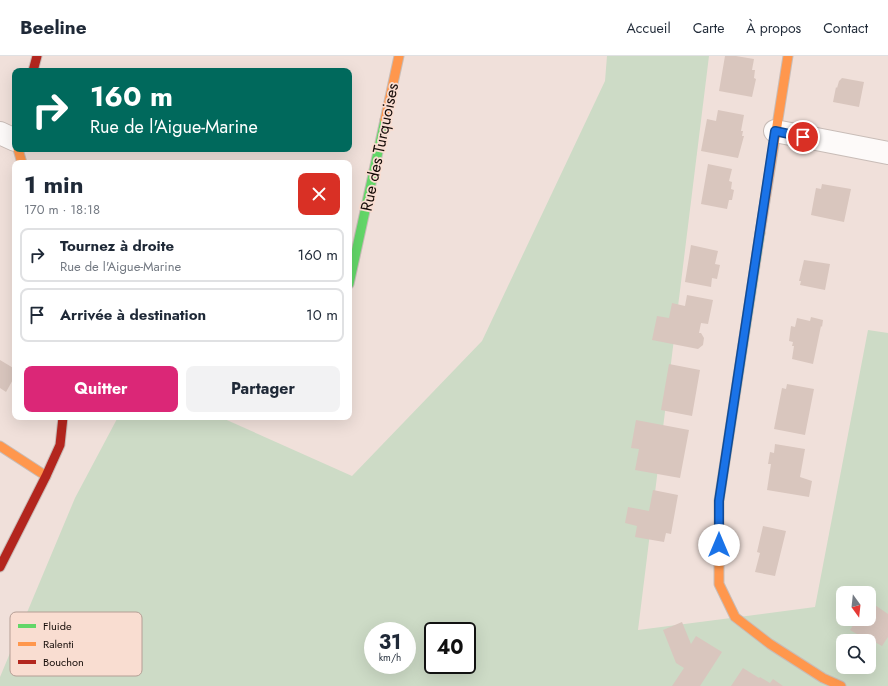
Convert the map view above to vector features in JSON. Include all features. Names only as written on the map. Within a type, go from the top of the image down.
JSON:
[{"type":"street","points":[[34,68],[37,56]]},
{"type":"street","name":"Rue des Turquoises","points":[[352,270],[399,56]]},
{"type":"street","points":[[788,56],[775,131],[719,501],[719,584],[735,617],[770,644],[823,678],[841,686]]},
{"type":"street","points":[[775,131],[888,153]]},
{"type":"street","points":[[0,133],[12,139]]},
{"type":"street","points":[[0,567],[60,445],[63,420]]},
{"type":"street","points":[[0,446],[46,476]]},
{"type":"green space","points":[[607,56],[709,56],[638,630],[815,607],[868,330],[888,333],[888,686],[0,686],[0,677],[10,653],[10,676],[142,676],[142,612],[27,612],[75,498],[116,420],[227,420],[352,476],[482,341],[605,81]]},
{"type":"building","points":[[725,56],[754,59],[752,70],[755,70],[754,78],[756,79],[752,97],[719,91]]},
{"type":"building","points":[[842,78],[864,82],[859,107],[833,102],[836,87],[837,88],[839,81]]},
{"type":"building","points":[[718,110],[744,115],[741,131],[743,131],[742,136],[744,136],[738,158],[701,151],[707,119],[716,121]]},
{"type":"building","points":[[708,164],[732,169],[729,181],[732,182],[731,189],[734,190],[732,200],[729,200],[727,209],[701,204]]},
{"type":"building","points":[[822,184],[851,189],[844,222],[811,215],[816,188],[821,189]]},
{"type":"building","points":[[691,245],[718,251],[715,264],[720,265],[717,279],[712,278],[711,287],[685,282]]},
{"type":"building","points":[[804,260],[830,264],[825,290],[800,285],[801,281],[799,281]]},
{"type":"building","points":[[687,295],[713,300],[708,324],[701,323],[699,333],[701,333],[704,338],[703,345],[698,349],[652,340],[657,316],[669,318],[672,303],[685,306]]},
{"type":"building","points":[[811,317],[823,320],[813,364],[792,359],[794,346],[792,346],[793,342],[789,341],[791,326],[795,327],[797,318],[810,321]]},
{"type":"building","points":[[0,360],[12,367],[12,381],[6,392],[0,388]]},
{"type":"building","points":[[669,364],[700,370],[692,416],[661,410]]},
{"type":"building","points":[[787,384],[814,389],[805,435],[774,429],[782,388],[786,389]]},
{"type":"building","points":[[636,420],[689,430],[680,478],[635,470],[639,449],[631,448]]},
{"type":"building","points":[[775,444],[805,449],[800,477],[812,481],[809,497],[767,490],[771,464],[768,464],[770,452],[774,453]]},
{"type":"building","points":[[653,490],[678,495],[671,534],[666,533],[664,542],[635,537],[637,526],[625,523],[628,507],[649,511]]},
{"type":"building","points":[[763,526],[786,531],[775,576],[755,572],[760,553],[757,552]]},
{"type":"building","points":[[876,606],[888,614],[888,637],[882,646],[876,643],[876,634],[857,634],[850,630],[853,626],[876,626]]},
{"type":"building","points":[[682,622],[691,644],[696,636],[722,652],[700,686],[672,686],[684,668],[676,663],[663,630]]},
{"type":"building","points":[[743,668],[770,683],[773,679],[783,686],[731,686]]},
{"type":"traffic: fast","points":[[352,270],[385,120]]},
{"type":"traffic: fast","points":[[719,529],[719,501],[760,233]]},
{"type":"traffic: slow","points":[[385,120],[399,56]]},
{"type":"traffic: slow","points":[[760,233],[788,56]]},
{"type":"traffic: slow","points":[[19,152],[21,160]]},
{"type":"traffic: slow","points":[[0,446],[46,476]]},
{"type":"traffic: slow","points":[[719,529],[719,584],[735,617],[770,644],[823,678],[841,686]]},
{"type":"traffic: jam","points":[[34,68],[37,56]]},
{"type":"traffic: jam","points":[[0,567],[60,445],[63,420]]},
{"type":"route","points":[[719,545],[719,501],[775,131],[803,137]]}]
